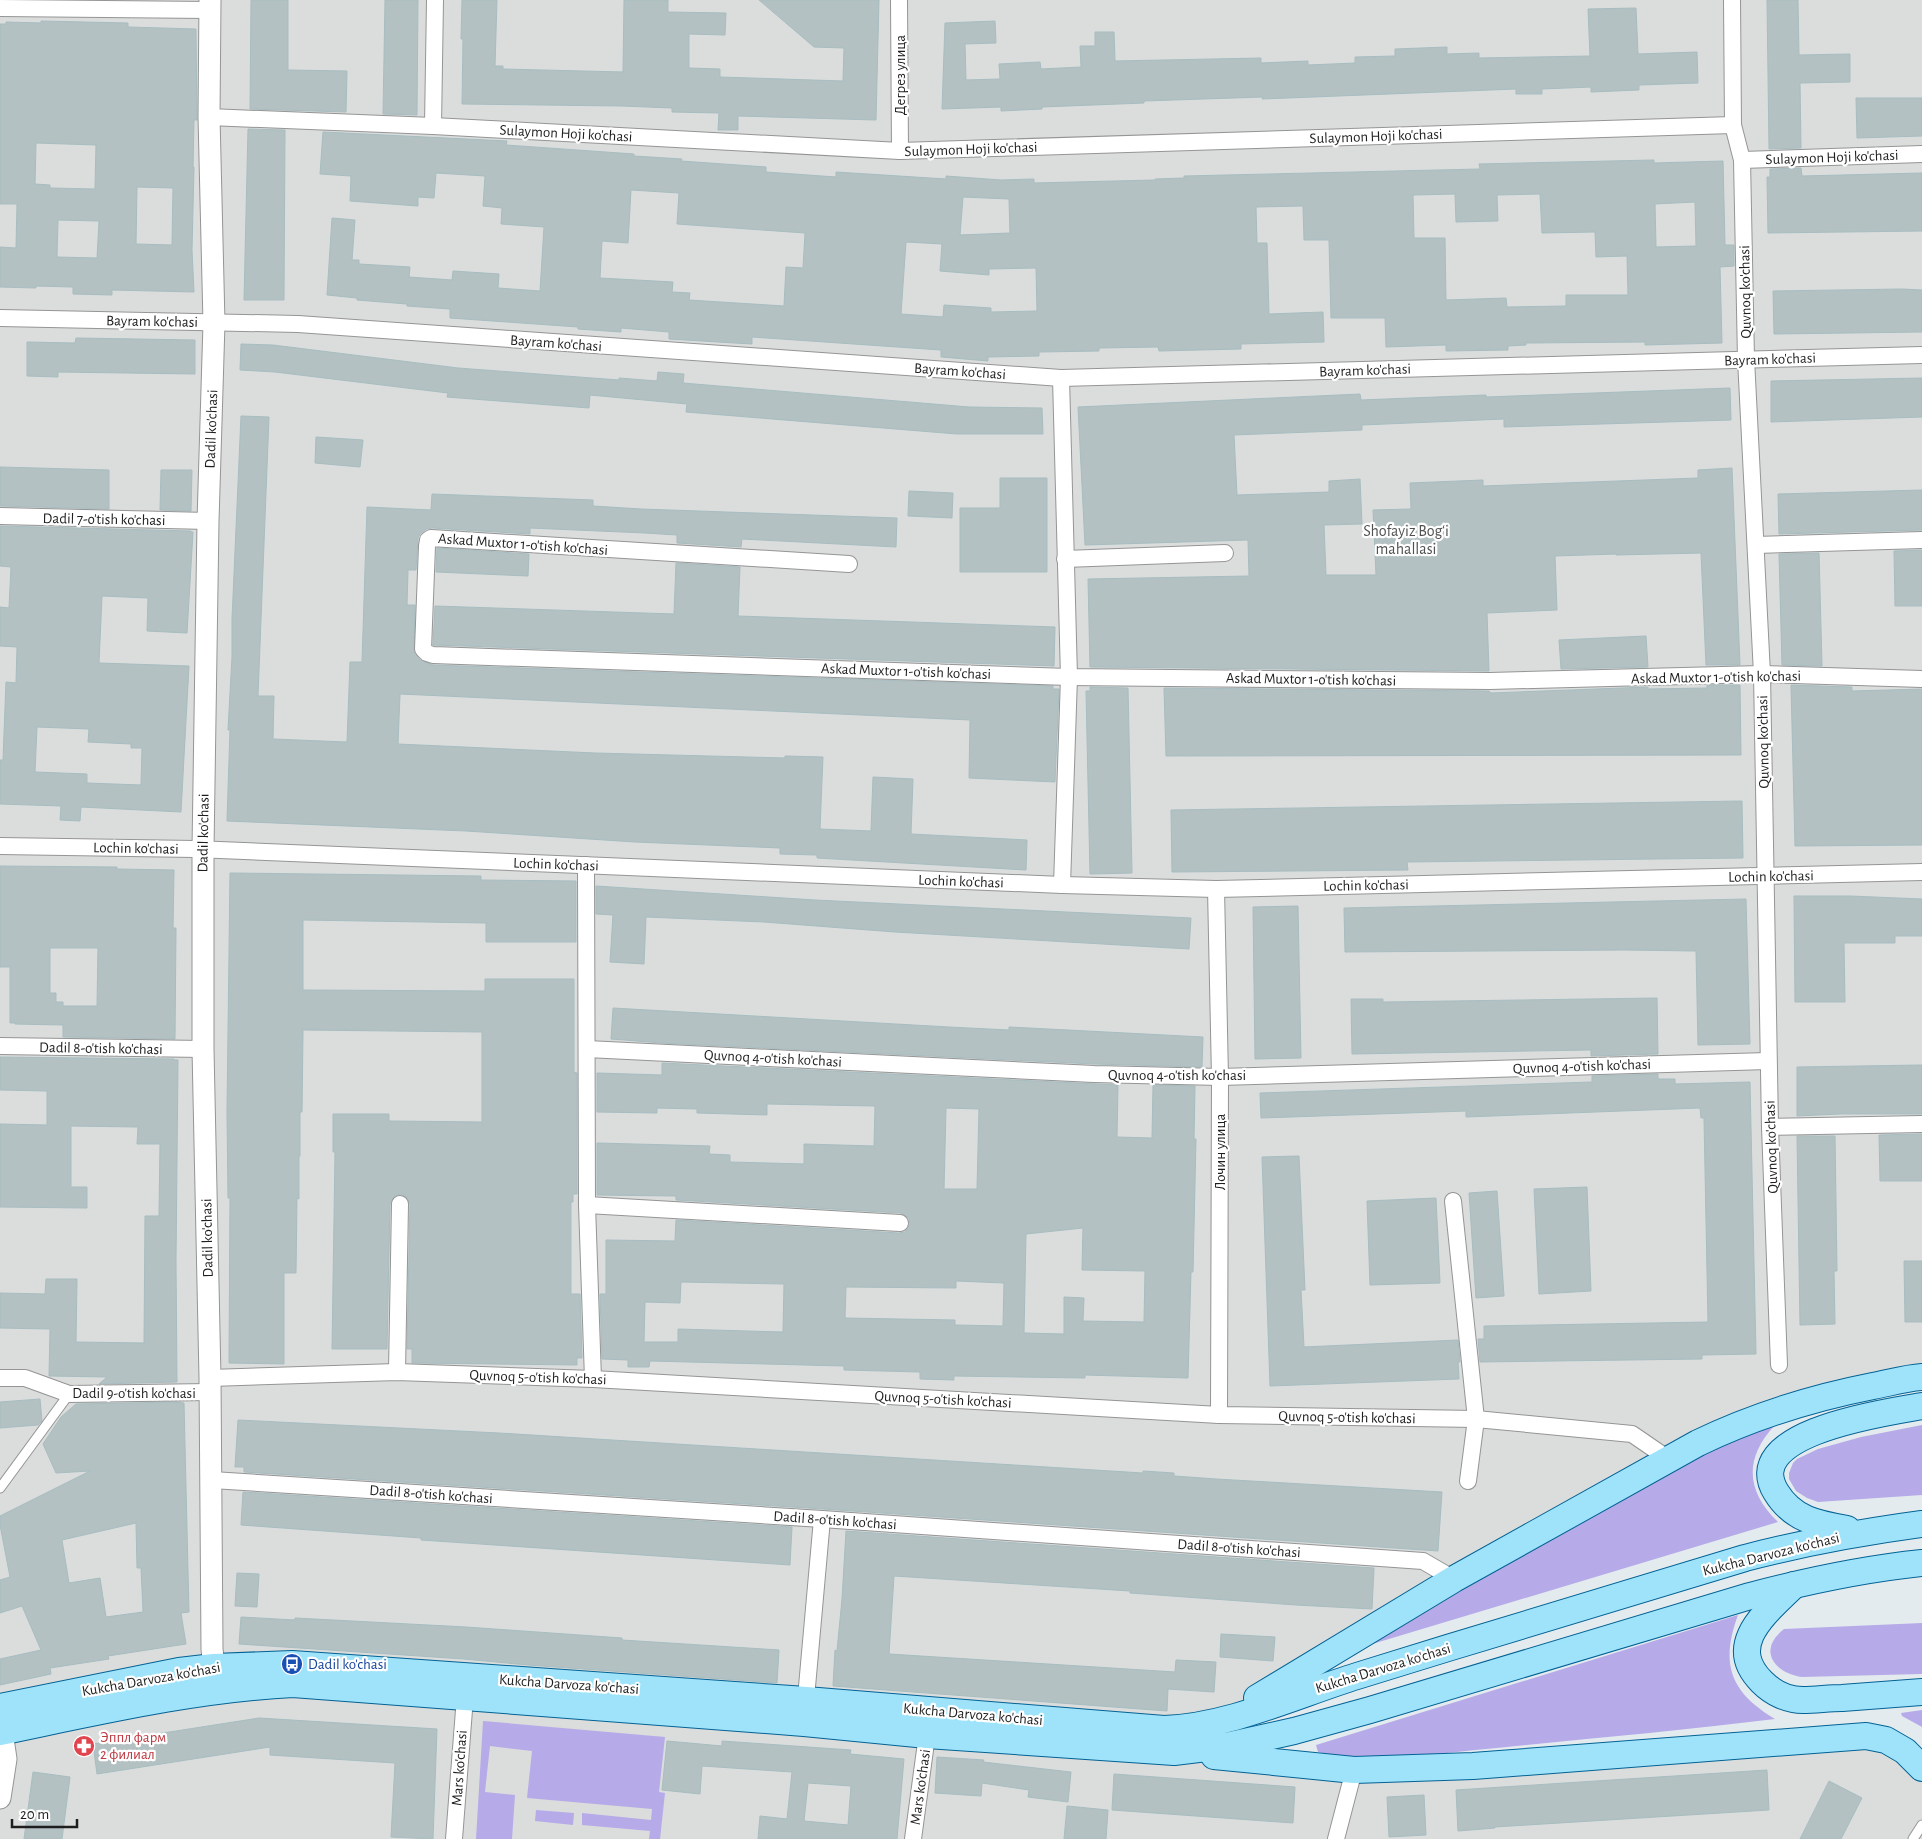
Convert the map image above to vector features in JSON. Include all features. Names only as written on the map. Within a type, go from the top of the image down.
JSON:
[{"type":"main road","points":[[1215,1723],[1454,1579],[1667,1458],[1729,1428],[1764,1415],[1858,1389],[1922,1377]]},
{"type":"main road","points":[[1865,1532],[1815,1523],[1794,1512],[1779,1496],[1772,1484],[1771,1472],[1774,1461],[1787,1446],[1804,1435],[1884,1413],[1922,1406]]},
{"type":"main road","name":"Kukcha Darvoza ko'chasi","points":[[929,1723],[1164,1729],[1189,1728],[1215,1723],[1355,1676],[1745,1558],[1804,1543],[1922,1524]]},
{"type":"main road","name":"Kukcha Darvoza ko'chasi","points":[[1,1722],[214,1679],[293,1684],[465,1687],[805,1712],[929,1723],[1174,1752],[1231,1745],[1294,1731],[1794,1584],[1880,1567],[1922,1563]]},
{"type":"main road","points":[[1794,1584],[1759,1620],[1749,1637],[1748,1658],[1750,1668],[1764,1684],[1782,1696],[1804,1700],[1922,1692]]},
{"type":"main road","points":[[1174,1752],[1354,1770],[1472,1766],[1866,1736],[1886,1740],[1905,1752],[1922,1768]]},
{"type":"street","points":[[433,126],[436,0]]},
{"type":"street","name":"Дегрез улица","points":[[899,0],[900,151]]},
{"type":"street","name":"Quvnoq ko'chasi","points":[[1732,0],[1733,124],[1742,160],[1746,359],[1762,674],[1768,1061],[1779,1365]]},
{"type":"street","points":[[0,8],[210,5]]},
{"type":"street","name":"Dadil ko'chasi","points":[[210,5],[209,117],[214,323],[208,521],[203,850],[203,1050],[214,1679]]},
{"type":"street","name":"Sulaymon Hoji ko'chasi","points":[[209,117],[433,126],[900,151],[1733,124]]},
{"type":"street","name":"Sulaymon Hoji ko'chasi","points":[[1742,160],[1922,154]]},
{"type":"street","name":"Bayram ko'chasi","points":[[0,318],[298,324],[1061,378],[1922,355]]},
{"type":"street","points":[[1061,378],[1069,677],[1062,885]]},
{"type":"street","name":"Dadil 7-o'tish ko'chasi","points":[[0,516],[208,521]]},
{"type":"street","name":"Askad Muxtor 1-o'tish ko'chasi","points":[[849,564],[431,538],[426,546],[424,649],[427,654],[433,655],[1069,677],[1490,681],[1762,674],[1922,679]]},
{"type":"street","points":[[1756,545],[1922,540]]},
{"type":"street","points":[[1065,558],[1225,553]]},
{"type":"street","name":"Lochin ko'chasi","points":[[0,846],[203,850],[1062,885],[1216,889],[1922,872]]},
{"type":"street","points":[[586,865],[587,1205],[593,1378]]},
{"type":"street","name":"Лочин улица","points":[[1216,889],[1220,1077],[1219,1415]]},
{"type":"street","name":"Dadil 8-o'tish ko'chasi","points":[[0,1046],[203,1050]]},
{"type":"street","name":"Quvnoq 4-o'tish ko'chasi","points":[[587,1049],[1094,1074],[1220,1077],[1768,1061]]},
{"type":"street","points":[[1770,1127],[1922,1124]]},
{"type":"street","points":[[1453,1201],[1476,1419],[1468,1481]]},
{"type":"street","points":[[397,1372],[400,1204]]},
{"type":"street","points":[[587,1205],[900,1224]]},
{"type":"street","name":"Quvnoq 5-o'tish ko'chasi","points":[[210,1385],[397,1372],[593,1378],[1219,1415],[1476,1419],[1632,1434],[1667,1458]]},
{"type":"street","name":"Dadil 9-o'tish ko'chasi","points":[[0,1378],[25,1378],[70,1394],[210,1385]]},
{"type":"street","name":"Dadil 8-o'tish ko'chasi","points":[[212,1480],[822,1519],[1423,1561],[1454,1579]]},
{"type":"street","points":[[805,1712],[822,1519]]},
{"type":"street","name":"Mars ko'chasi","points":[[454,1839],[465,1687]]},
{"type":"street","points":[[0,1798],[6,1759],[1,1722]]},
{"type":"street","name":"Mars ko'chasi","points":[[913,1839],[929,1723]]},
{"type":"street","points":[[1336,1839],[1354,1770]]},
{"type":"lane","points":[[0,1488],[70,1394]]},
{"type":"lane","points":[[1913,1839],[1917,1830],[1922,1825]]},
{"type":"shaded area","points":[[0,0],[1922,0],[1922,1377],[1798,1404],[1215,1723],[292,1664],[0,1707]]},
{"type":"shaded area","points":[[1922,1425],[1922,1495],[1818,1502],[1796,1491],[1789,1479],[1793,1463],[1797,1459],[1818,1449],[1861,1437]]},
{"type":"shaded area","points":[[1774,1426],[1764,1438],[1757,1451],[1753,1475],[1760,1499],[1778,1522],[1359,1648],[1684,1463],[1745,1435]]},
{"type":"shaded area","points":[[1738,1615],[1730,1648],[1730,1662],[1733,1675],[1739,1687],[1748,1698],[1775,1719],[1412,1756],[1364,1757],[1318,1752],[1316,1745]]},
{"type":"shaded area","points":[[1922,1623],[1922,1674],[1802,1677],[1792,1675],[1777,1666],[1770,1652],[1771,1645],[1784,1629]]},
{"type":"shaded area","points":[[214,1690],[1354,1770],[1866,1736],[1922,1768],[1922,1839],[0,1839],[0,1732]]},
{"type":"shaded area","points":[[1922,1710],[1922,1727],[1902,1716],[1901,1713]]},
{"type":"shaded area","points":[[483,1721],[665,1737],[659,1792],[665,1793],[660,1839],[649,1839],[650,1831],[582,1825],[582,1813],[651,1820],[652,1809],[527,1798],[532,1751],[490,1746],[485,1792],[515,1795],[512,1839],[476,1839]]},
{"type":"shaded area","points":[[536,1810],[574,1813],[573,1825],[535,1821]]},
{"type":"building","points":[[251,0],[288,0],[288,70],[347,71],[346,112],[250,109]]},
{"type":"building","points":[[385,0],[418,0],[417,115],[383,114]]},
{"type":"building","points":[[462,0],[497,0],[495,66],[503,66],[503,69],[623,72],[624,0],[668,0],[668,12],[726,13],[725,35],[689,34],[689,68],[720,69],[720,77],[843,81],[844,48],[814,47],[759,0],[879,0],[876,120],[738,116],[738,130],[718,130],[719,113],[672,112],[672,108],[462,104]]},
{"type":"building","points":[[1767,0],[1798,0],[1799,55],[1850,54],[1850,82],[1800,83],[1801,148],[1769,149]]},
{"type":"building","points":[[1636,8],[1638,54],[1697,52],[1698,83],[1639,85],[1639,90],[1591,92],[1591,87],[1542,89],[1542,94],[1516,94],[1516,89],[1262,99],[1263,97],[1144,101],[1144,103],[1042,107],[1042,109],[1001,111],[1001,107],[942,109],[945,23],[995,21],[996,43],[965,44],[966,80],[1000,79],[999,64],[1040,62],[1041,69],[1081,67],[1080,46],[1095,46],[1095,32],[1114,32],[1115,61],[1261,58],[1261,63],[1308,61],[1308,65],[1355,63],[1355,57],[1395,56],[1395,49],[1447,47],[1447,54],[1479,53],[1479,58],[1590,56],[1588,9]]},
{"type":"building","points":[[41,21],[128,23],[128,27],[196,29],[197,120],[194,120],[192,250],[194,292],[112,290],[112,295],[73,294],[73,287],[0,287],[0,247],[16,248],[17,204],[0,204],[0,24],[6,24],[6,22],[41,23]],"holes":[[[36,143],[96,145],[95,189],[50,188],[50,185],[35,184]],[[137,187],[173,188],[172,245],[136,244]],[[58,220],[99,221],[97,258],[57,257]]]},
{"type":"building","points":[[1856,98],[1922,98],[1922,136],[1857,138]]},
{"type":"building","points":[[248,129],[285,130],[284,300],[244,300]]},
{"type":"building","points":[[323,132],[507,141],[506,145],[634,154],[634,156],[682,159],[681,161],[766,167],[766,172],[836,177],[836,172],[946,179],[946,176],[1001,180],[1034,179],[1034,183],[1155,180],[1184,178],[1184,176],[1480,169],[1479,164],[1654,160],[1654,163],[1723,161],[1725,245],[1734,245],[1734,266],[1720,267],[1722,343],[1645,345],[1645,342],[1526,343],[1526,345],[1508,346],[1508,350],[1446,351],[1446,345],[1386,347],[1385,318],[1331,318],[1329,240],[1304,240],[1303,206],[1256,207],[1257,243],[1267,243],[1269,314],[1323,312],[1324,342],[1241,344],[1241,349],[1159,351],[1158,347],[1099,348],[1099,351],[1039,352],[1039,356],[988,357],[988,361],[941,357],[941,350],[752,337],[752,344],[669,339],[669,332],[621,328],[621,332],[450,318],[450,309],[407,306],[407,304],[357,300],[357,298],[327,295],[332,218],[355,220],[352,260],[359,260],[359,264],[410,267],[409,277],[452,280],[453,271],[499,274],[498,288],[540,291],[544,227],[501,224],[502,208],[483,206],[485,176],[436,173],[434,198],[418,197],[418,206],[350,201],[351,176],[320,174]],"holes":[[[631,190],[679,193],[677,224],[805,233],[803,268],[786,267],[784,306],[689,300],[690,293],[672,292],[673,282],[600,278],[602,241],[628,243]],[[1455,194],[1456,222],[1498,221],[1497,195],[1540,194],[1542,233],[1595,232],[1596,257],[1627,256],[1628,295],[1566,295],[1566,306],[1507,307],[1506,298],[1446,300],[1445,238],[1414,238],[1413,195]],[[963,197],[1009,199],[1010,233],[960,235]],[[1695,202],[1696,246],[1656,247],[1655,204]],[[906,242],[942,244],[940,271],[989,275],[989,269],[1036,268],[1037,311],[991,312],[991,308],[944,305],[943,317],[901,314]]]},
{"type":"building","points":[[1801,168],[1802,176],[1922,173],[1922,231],[1768,233],[1767,177],[1770,177],[1770,169]]},
{"type":"building","points":[[1922,290],[1922,332],[1774,334],[1773,291]]},
{"type":"building","points":[[76,338],[195,340],[195,374],[58,372],[58,377],[27,376],[27,342],[75,343]]},
{"type":"building","points":[[241,344],[273,345],[458,368],[657,381],[658,372],[684,374],[683,383],[969,407],[1042,408],[1043,434],[957,434],[686,412],[687,404],[590,395],[589,408],[447,397],[448,393],[275,372],[240,370]]},
{"type":"building","points":[[1922,378],[1922,417],[1771,422],[1771,381]]},
{"type":"building","points":[[1730,388],[1731,420],[1504,427],[1504,419],[1362,425],[1362,430],[1234,435],[1237,495],[1329,492],[1329,481],[1360,479],[1362,524],[1324,525],[1326,575],[1376,575],[1373,510],[1411,509],[1410,483],[1483,480],[1483,486],[1698,478],[1698,470],[1732,468],[1740,665],[1706,665],[1701,553],[1555,556],[1557,610],[1487,613],[1489,671],[1090,667],[1088,579],[1249,576],[1248,540],[1085,545],[1078,407],[1360,394],[1361,400]]},
{"type":"building","points":[[241,416],[269,417],[258,696],[274,696],[273,739],[347,742],[350,662],[362,662],[367,507],[431,510],[432,494],[593,500],[593,506],[641,509],[897,518],[896,547],[742,539],[741,547],[677,543],[677,535],[645,533],[530,528],[530,534],[426,529],[418,538],[416,570],[408,570],[407,605],[415,605],[414,652],[420,660],[433,665],[1053,686],[1053,689],[1059,689],[1055,782],[969,778],[970,720],[400,694],[398,744],[595,753],[785,758],[785,756],[823,757],[820,829],[871,831],[873,777],[913,779],[911,834],[1027,840],[1026,870],[817,858],[817,855],[780,854],[780,848],[635,842],[466,831],[227,821],[230,730],[228,730]]},
{"type":"building","points":[[316,437],[363,440],[360,467],[315,463]]},
{"type":"building","points":[[0,467],[109,470],[109,509],[0,506]]},
{"type":"building","points":[[161,470],[192,470],[191,511],[160,510]]},
{"type":"building","points":[[1000,478],[1047,478],[1047,572],[960,572],[960,508],[1000,508]]},
{"type":"building","points":[[1922,490],[1922,530],[1779,534],[1778,494]]},
{"type":"building","points":[[909,491],[953,493],[952,518],[908,516]]},
{"type":"building","points":[[0,526],[193,532],[187,633],[147,631],[148,598],[102,596],[99,663],[189,666],[181,812],[81,807],[80,821],[60,820],[61,806],[0,804],[0,760],[3,760],[6,682],[16,683],[17,647],[0,646],[0,607],[9,608],[11,567],[0,566]],"holes":[[[37,727],[89,729],[88,742],[131,744],[131,748],[142,748],[141,785],[87,783],[87,774],[35,772]]]},
{"type":"building","points":[[437,548],[529,554],[528,576],[436,572]]},
{"type":"building","points":[[1922,550],[1922,606],[1895,606],[1894,551]]},
{"type":"building","points":[[1819,553],[1822,666],[1782,665],[1779,554]]},
{"type":"building","points":[[676,563],[740,567],[738,616],[1055,627],[1054,666],[433,645],[435,606],[674,614]]},
{"type":"building","points":[[1646,636],[1648,667],[1561,669],[1559,640]]},
{"type":"building","points":[[1707,685],[1740,685],[1741,755],[1166,756],[1164,688],[1489,691],[1491,693],[1648,687],[1648,689],[1707,688]]},
{"type":"building","points":[[1791,685],[1852,687],[1852,691],[1922,689],[1922,845],[1795,846]]},
{"type":"building","points":[[1090,687],[1128,688],[1132,873],[1090,874],[1086,691],[1090,691]]},
{"type":"building","points":[[1742,801],[1743,858],[1407,862],[1408,870],[1172,872],[1171,810]]},
{"type":"building","points":[[0,866],[117,867],[117,869],[174,870],[173,928],[176,928],[175,1039],[63,1037],[63,1025],[10,1023],[10,967],[0,967]],"holes":[[[50,948],[98,948],[97,1006],[63,1006],[63,1002],[56,1002],[56,993],[50,993]]]},
{"type":"building","points":[[230,873],[481,876],[481,880],[576,881],[576,942],[486,942],[486,923],[303,920],[303,990],[485,991],[485,979],[574,979],[574,1072],[577,1073],[577,1194],[573,1194],[573,1202],[571,1202],[571,1294],[580,1294],[582,1358],[577,1358],[577,1365],[412,1363],[412,1349],[407,1349],[410,1204],[408,1199],[401,1194],[395,1196],[390,1204],[387,1349],[332,1349],[335,1152],[333,1152],[333,1114],[389,1114],[389,1121],[482,1122],[482,1032],[303,1030],[296,1273],[284,1273],[284,1364],[229,1363],[230,1198],[228,1198],[227,1111]]},
{"type":"building","points":[[596,886],[815,900],[1191,918],[1189,949],[895,932],[764,922],[646,917],[644,964],[610,962],[613,915],[596,914]]},
{"type":"building","points":[[1794,896],[1922,899],[1922,936],[1895,936],[1895,943],[1844,943],[1845,1002],[1795,1002]]},
{"type":"building","points":[[1746,899],[1750,1044],[1698,1045],[1696,951],[1345,952],[1344,908]]},
{"type":"building","points":[[1298,906],[1301,1058],[1255,1059],[1253,907]]},
{"type":"building","points":[[1657,998],[1658,1054],[1591,1056],[1591,1050],[1352,1054],[1351,999],[1383,999],[1383,1002]]},
{"type":"building","points":[[613,1008],[1009,1030],[1009,1027],[1203,1037],[1202,1067],[1094,1064],[611,1039]]},
{"type":"building","points":[[0,1057],[178,1060],[177,1382],[99,1384],[107,1377],[49,1376],[50,1329],[0,1328],[0,1293],[45,1294],[46,1279],[77,1279],[76,1342],[144,1343],[145,1216],[159,1216],[160,1144],[137,1144],[138,1127],[71,1126],[71,1187],[87,1187],[87,1208],[0,1207],[0,1124],[47,1125],[47,1091],[0,1090]]},
{"type":"building","points":[[662,1063],[1118,1085],[1117,1137],[1152,1138],[1153,1085],[1195,1086],[1194,1139],[1196,1139],[1193,1272],[1191,1272],[1188,1378],[1085,1375],[1085,1378],[954,1376],[954,1380],[920,1379],[920,1372],[844,1370],[844,1366],[650,1361],[649,1367],[628,1367],[628,1360],[602,1359],[600,1294],[606,1294],[606,1240],[675,1241],[676,1220],[899,1233],[905,1232],[910,1224],[909,1218],[901,1213],[676,1200],[676,1196],[597,1195],[597,1143],[710,1146],[709,1154],[730,1155],[730,1162],[804,1164],[804,1144],[874,1146],[875,1106],[767,1104],[767,1115],[697,1113],[697,1109],[657,1108],[657,1113],[597,1112],[597,1073],[662,1075]],"holes":[[[946,1108],[979,1109],[977,1189],[944,1189]],[[1083,1228],[1082,1270],[1145,1271],[1144,1322],[1083,1321],[1084,1298],[1064,1297],[1064,1334],[1024,1333],[1026,1234]],[[956,1281],[1004,1283],[1003,1326],[955,1325],[955,1320],[845,1318],[846,1287],[956,1288]],[[681,1282],[784,1284],[783,1332],[678,1329],[678,1342],[644,1342],[645,1302],[680,1303]]]},
{"type":"building","points":[[1922,1065],[1922,1114],[1797,1116],[1797,1067]]},
{"type":"building","points":[[1658,1074],[1658,1079],[1675,1079],[1675,1084],[1750,1082],[1756,1354],[1702,1355],[1702,1359],[1480,1362],[1478,1339],[1484,1339],[1484,1326],[1708,1322],[1704,1118],[1701,1118],[1700,1108],[1466,1117],[1466,1111],[1261,1118],[1260,1093],[1592,1082],[1592,1076]]},
{"type":"building","points":[[1922,1134],[1922,1181],[1880,1181],[1879,1135]]},
{"type":"building","points":[[1797,1136],[1835,1136],[1837,1271],[1834,1271],[1835,1324],[1800,1325]]},
{"type":"building","points":[[1299,1156],[1305,1290],[1301,1290],[1304,1347],[1458,1340],[1459,1379],[1270,1386],[1262,1157]]},
{"type":"building","points":[[1587,1187],[1591,1291],[1539,1294],[1534,1189]]},
{"type":"building","points":[[1497,1191],[1504,1296],[1476,1298],[1469,1193]]},
{"type":"building","points":[[1436,1198],[1440,1283],[1370,1285],[1367,1201]]},
{"type":"building","points":[[1904,1261],[1922,1261],[1922,1322],[1905,1322]]},
{"type":"building","points":[[40,1399],[42,1421],[38,1425],[0,1428],[0,1402]]},
{"type":"building","points":[[184,1403],[189,1612],[181,1613],[186,1644],[108,1656],[109,1659],[50,1668],[51,1674],[0,1685],[0,1659],[41,1650],[22,1606],[0,1613],[0,1580],[10,1577],[0,1516],[90,1471],[56,1473],[43,1444],[61,1417],[76,1404]],"holes":[[[136,1523],[137,1568],[141,1568],[143,1612],[106,1617],[100,1578],[69,1583],[62,1540]]]},
{"type":"building","points":[[238,1420],[499,1433],[1143,1473],[1143,1471],[1174,1473],[1174,1476],[1216,1479],[1442,1492],[1438,1551],[244,1472],[244,1467],[235,1467]]},
{"type":"building","points":[[243,1492],[792,1527],[790,1565],[421,1540],[421,1538],[241,1525]]},
{"type":"building","points":[[846,1531],[1374,1568],[1372,1609],[894,1576],[889,1654],[1175,1672],[1176,1660],[1216,1662],[1214,1692],[1168,1689],[1167,1711],[833,1686],[835,1650],[837,1651],[842,1599]]},
{"type":"building","points":[[237,1573],[259,1574],[257,1607],[235,1606]]},
{"type":"building","points":[[241,1617],[466,1627],[622,1638],[622,1640],[779,1650],[777,1683],[239,1644]]},
{"type":"building","points":[[1221,1634],[1275,1637],[1273,1661],[1220,1657]]},
{"type":"building","points":[[259,1718],[437,1729],[433,1839],[391,1837],[395,1763],[270,1755],[270,1747],[97,1774],[93,1744]]},
{"type":"building","points":[[667,1741],[722,1746],[722,1741],[851,1750],[850,1754],[904,1759],[897,1839],[758,1839],[760,1816],[787,1819],[792,1772],[702,1766],[700,1794],[662,1790]],"holes":[[[808,1783],[851,1786],[848,1825],[804,1821]]]},
{"type":"building","points":[[937,1757],[984,1760],[983,1762],[1071,1772],[1068,1802],[1028,1797],[1029,1790],[982,1783],[981,1796],[935,1793]]},
{"type":"building","points":[[1767,1770],[1769,1810],[1458,1831],[1456,1790]]},
{"type":"building","points":[[33,1772],[70,1777],[62,1839],[24,1839]]},
{"type":"building","points":[[1114,1774],[1295,1787],[1293,1823],[1112,1810]]},
{"type":"building","points":[[1829,1781],[1862,1798],[1841,1839],[1800,1839]]},
{"type":"building","points":[[1424,1795],[1426,1835],[1389,1837],[1387,1797]]},
{"type":"building","points":[[1067,1806],[1108,1810],[1106,1839],[1064,1839]]},
{"type":"place","name":"Dadil ko'chasi","points":[[292,1664]]},
{"type":"place","name":"Эппл фарм 2 филиал","points":[[84,1746]]},
{"type":"district","name":"Shofayiz Bogʻi mahallasi","points":[[1406,539]]}]
